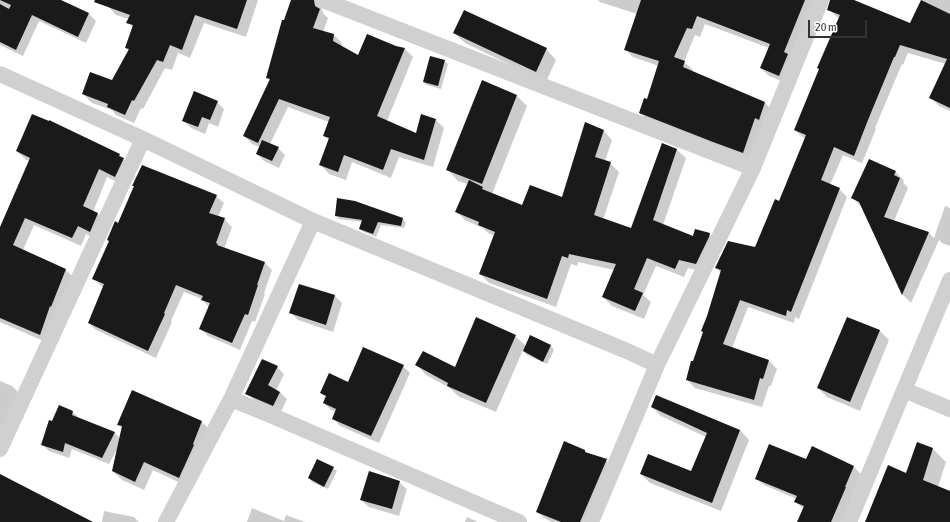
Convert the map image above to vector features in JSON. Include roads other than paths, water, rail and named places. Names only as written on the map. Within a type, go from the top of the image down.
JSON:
[{"type":"street","points":[[323,0],[753,168]]},
{"type":"street","points":[[591,522],[657,365],[753,168],[821,0]]},
{"type":"street","points":[[0,74],[143,139],[313,221],[627,351],[657,365]]},
{"type":"street","points":[[0,449],[143,139]]},
{"type":"street","points":[[166,522],[231,399],[313,221]]},
{"type":"street","points":[[849,522],[950,280]]},
{"type":"street","points":[[904,390],[950,409]]},
{"type":"street","points":[[231,399],[518,522]]}]
